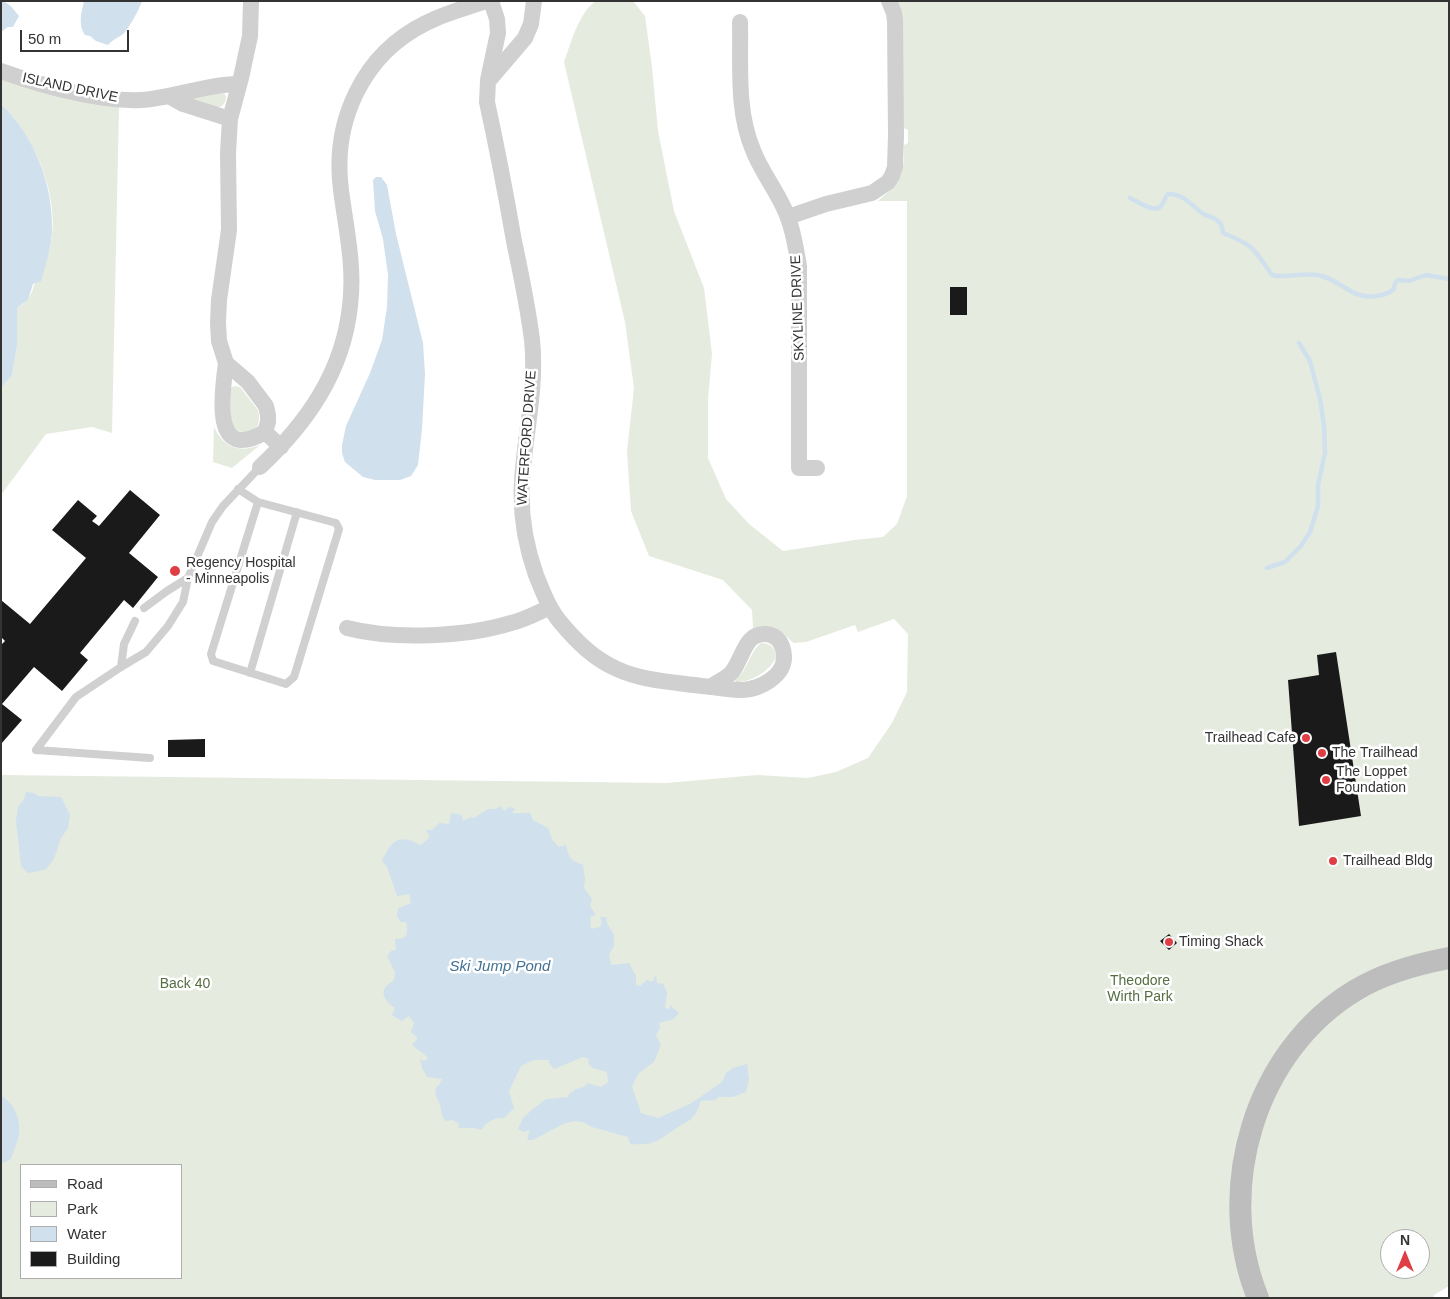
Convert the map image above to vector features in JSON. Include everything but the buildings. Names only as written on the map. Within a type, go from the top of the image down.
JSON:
[{"type":"street","points":[[226,363],[248,382],[266,406],[268,422],[265,432],[255,438],[247,440],[237,439],[230,434],[224,425],[222,393],[226,363],[219,341],[219,300],[229,230],[228,153],[230,119],[250,36],[251,1]]},
{"type":"street","points":[[260,467],[303,422],[328,382],[340,353],[348,322],[352,291],[352,266],[341,189],[340,159],[343,132],[351,102],[360,83],[378,60],[397,41],[426,23],[486,1]]},
{"type":"street","name":"WATERFORD DRIVE","points":[[491,1],[497,19],[498,33],[488,80],[487,102],[527,310],[533,356],[532,402],[522,480],[522,512],[532,562],[550,607],[559,621],[583,648],[599,660],[635,675],[663,681],[710,687],[743,690],[764,684],[781,670],[784,662],[782,646],[778,639],[772,635],[756,634],[748,642],[737,665],[730,674],[710,687]]},
{"type":"street","points":[[488,80],[525,38],[531,24],[534,1]]},
{"type":"street","points":[[788,217],[826,204],[872,193],[888,182],[892,176],[895,167],[896,135],[895,21],[889,1]]},
{"type":"street","name":"SKYLINE DRIVE","points":[[740,22],[741,87],[745,127],[752,150],[788,217],[796,250],[798,266],[799,468],[817,468]]},
{"type":"street","name":"ISLAND DRIVE","points":[[1,71],[45,85],[107,98],[141,100],[224,84],[239,84]]},
{"type":"street","points":[[169,96],[183,104],[230,119]]},
{"type":"street","points":[[265,432],[281,447]]},
{"type":"street","points":[[347,628],[384,635],[467,632],[512,623],[550,607]]},
{"type":"street","points":[[1258,1298],[1251,1281],[1244,1252],[1240,1195],[1252,1127],[1257,1110],[1268,1087],[1290,1050],[1332,1006],[1372,981],[1449,958]]},
{"type":"lane","points":[[150,758],[36,750],[76,697],[121,666],[146,652],[168,626],[182,602],[188,578],[212,522],[223,506],[260,467]]},
{"type":"lane","points":[[238,489],[258,502],[336,523],[339,529],[294,677],[286,684],[213,661],[211,654],[258,502]]},
{"type":"lane","points":[[250,673],[297,512]]},
{"type":"lane","points":[[144,608],[188,578]]},
{"type":"lane","points":[[121,666],[124,644],[135,620]]},
{"type":"green space","name":"Theodore Wirth Park","points":[[596,1],[633,1],[645,16],[658,131],[674,211],[704,288],[712,354],[708,399],[708,458],[726,499],[749,524],[783,551],[883,537],[897,524],[907,496],[907,201],[878,201],[900,177],[904,145],[908,143],[908,130],[904,128],[897,1],[1449,1],[1449,1286],[1434,1295],[1433,1298],[1,1298],[1,775],[667,783],[757,775],[808,778],[836,772],[868,758],[892,723],[907,692],[908,634],[894,619],[858,632],[855,625],[806,642],[794,643],[783,633],[775,629],[764,626],[753,628],[752,610],[723,580],[649,556],[631,511],[627,451],[634,388],[625,322],[564,62],[580,20]]},
{"type":"green space","points":[[1,78],[119,106],[112,433],[92,427],[46,434],[1,495],[1,388],[12,375],[17,346],[17,308],[30,296],[49,253],[52,234],[52,213],[44,172],[36,153],[14,118],[1,104]]},
{"type":"green space","points":[[224,93],[226,96],[225,102],[217,108],[187,98]]},
{"type":"green space","points":[[235,386],[240,387],[258,410],[257,428],[250,431],[241,432],[231,426],[230,389]]},
{"type":"green space","points":[[214,427],[222,440],[232,447],[245,449],[260,445],[232,468],[213,462]]},
{"type":"green space","points":[[761,643],[767,644],[775,651],[776,658],[773,663],[754,678],[736,682],[735,680],[744,670]]},
{"type":"water","points":[[1,1],[9,5],[19,16],[13,27],[8,27],[1,32]]},
{"type":"water","points":[[84,1],[142,1],[126,30],[108,45],[85,35],[81,27]]},
{"type":"water","points":[[1,104],[23,130],[39,161],[49,195],[52,236],[41,281],[33,284],[28,300],[17,308],[17,346],[12,375],[1,388]]},
{"type":"water","points":[[376,177],[381,177],[387,185],[396,234],[423,343],[425,374],[418,465],[411,476],[400,480],[375,480],[363,477],[345,462],[342,453],[346,426],[370,373],[382,340],[387,307],[388,275],[383,239],[375,211],[373,180]]},
{"type":"water","points":[[26,792],[34,793],[38,796],[61,797],[70,815],[68,828],[61,838],[54,859],[45,870],[28,873],[21,866],[16,821],[18,807],[24,799]]},
{"type":"water","name":"Ski Jump Pond","points":[[501,806],[504,811],[510,807],[515,809],[512,813],[530,813],[533,820],[548,828],[553,841],[559,847],[566,845],[571,858],[583,865],[584,888],[592,899],[590,906],[596,915],[590,917],[591,929],[600,927],[602,923],[600,917],[606,917],[607,923],[614,935],[614,946],[609,954],[611,965],[629,963],[636,976],[636,985],[640,986],[647,980],[652,982],[656,975],[657,983],[663,984],[667,992],[665,1008],[670,1009],[670,1005],[679,1013],[674,1019],[659,1023],[660,1028],[656,1035],[661,1045],[654,1062],[639,1073],[632,1086],[641,1113],[658,1118],[690,1104],[722,1082],[726,1073],[733,1068],[747,1064],[749,1079],[746,1092],[733,1097],[719,1097],[715,1100],[701,1101],[690,1120],[661,1139],[651,1143],[630,1144],[628,1137],[592,1127],[583,1122],[574,1121],[563,1124],[533,1140],[527,1140],[530,1130],[524,1132],[518,1129],[523,1118],[546,1099],[568,1097],[569,1094],[576,1089],[584,1087],[587,1083],[601,1087],[608,1082],[607,1072],[593,1068],[588,1063],[589,1059],[583,1057],[554,1069],[549,1060],[534,1060],[521,1066],[509,1091],[514,1108],[504,1118],[491,1121],[481,1130],[458,1128],[459,1124],[453,1120],[446,1121],[435,1093],[436,1087],[442,1079],[427,1077],[422,1068],[420,1059],[424,1061],[428,1058],[412,1045],[418,1038],[411,1032],[414,1023],[409,1016],[402,1021],[392,1015],[395,1008],[384,997],[384,991],[394,980],[395,972],[387,956],[392,950],[396,950],[395,939],[404,938],[407,930],[406,922],[400,922],[397,915],[398,908],[411,903],[409,894],[397,896],[387,867],[382,861],[392,844],[399,840],[410,840],[421,845],[430,837],[426,830],[432,830],[439,823],[449,824],[451,813],[462,815],[463,821],[471,817],[474,818],[488,809],[495,809]]},
{"type":"water","points":[[1,1094],[13,1107],[19,1123],[19,1134],[11,1159],[1,1164]]},
{"type":"waterway","points":[[1130,198],[1153,209],[1161,206],[1168,194],[1174,194],[1183,198],[1204,214],[1217,220],[1221,224],[1223,233],[1241,241],[1252,249],[1272,275],[1309,274],[1322,276],[1355,293],[1368,297],[1390,292],[1394,289],[1395,283],[1398,280],[1409,281],[1426,275],[1449,279]]},
{"type":"waterway","points":[[1267,568],[1285,562],[1301,546],[1310,532],[1318,506],[1318,485],[1325,453],[1324,425],[1320,399],[1310,361],[1299,343]]},
{"type":"place","name":"Regency Hospital - Minneapolis","points":[[175,571]]},
{"type":"place","name":"Trailhead Cafe","points":[[1306,738]]},
{"type":"place","name":"The Trailhead","points":[[1322,753]]},
{"type":"place","name":"The Loppet Foundation","points":[[1326,780]]},
{"type":"place","name":"Trailhead Bldg","points":[[1333,861]]},
{"type":"place","name":"Timing Shack","points":[[1169,942]]},
{"type":"park label","name":"Back 40","points":[[185,984]]}]
